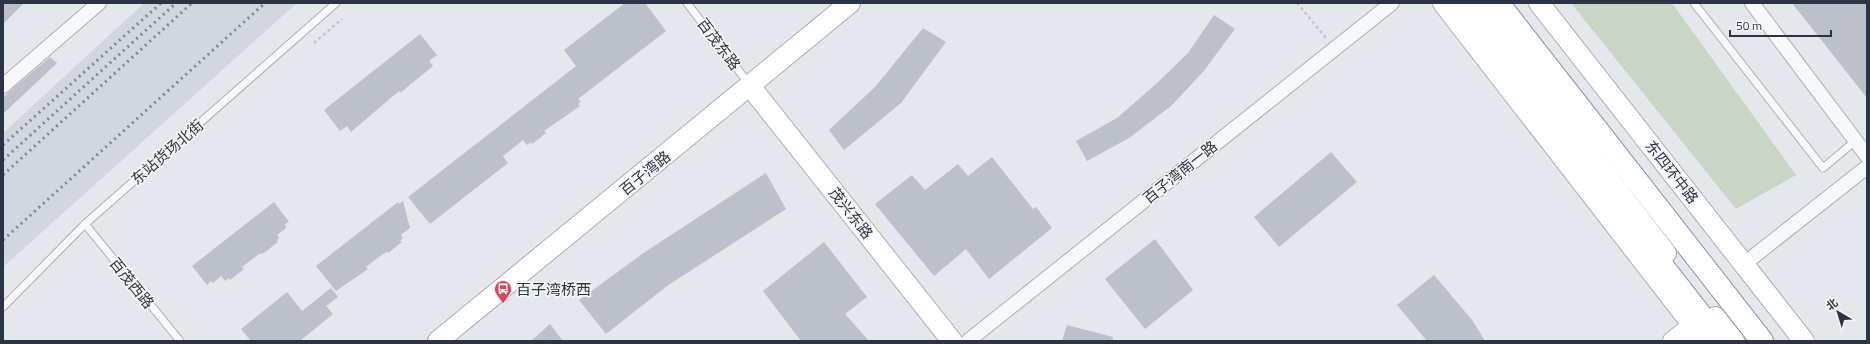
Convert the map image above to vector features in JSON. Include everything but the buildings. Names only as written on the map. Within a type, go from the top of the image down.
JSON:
[{"type":"highway","points":[[1457,3],[1721,341]]},
{"type":"highway","points":[[1498,3],[1762,341]]},
{"type":"main road","name":"百子湾路","points":[[438,341],[850,3]]},
{"type":"main road","points":[[1443,3],[1705,341]]},
{"type":"main road","points":[[1474,3],[1734,341]]},
{"type":"main road","name":"东四环中路","points":[[1510,3],[1773,341]]},
{"type":"main road","name":"东四环中路","points":[[1539,3],[1804,341]]},
{"type":"main road","name":"茂兴东路","points":[[750,86],[952,341]]},
{"type":"main road","points":[[1673,341],[1692,326]]},
{"type":"street","points":[[3,86],[99,3]]},
{"type":"street","name":"百子湾南一路","points":[[968,341],[1392,3]]},
{"type":"street","points":[[1752,3],[1867,156]]},
{"type":"street","points":[[1744,264],[1867,167]]},
{"type":"lane","name":"东站货场北街","points":[[3,307],[85,224],[336,3]]},
{"type":"lane","name":"百茂东路","points":[[687,3],[750,86]]},
{"type":"lane","points":[[1694,3],[1823,168],[1856,141]]},
{"type":"lane","name":"百茂西路","points":[[85,224],[180,341]]},
{"type":"path","points":[[1297,3],[1334,49]]},
{"type":"path","points":[[314,43],[342,19]]},
{"type":"shaded area","points":[[140,3],[297,3],[3,267],[3,133],[142,5]]},
{"type":"green space","points":[[1571,3],[1672,3],[1796,175],[1736,209]]},
{"type":"railway","points":[[3,145],[161,3]]},
{"type":"railway","points":[[3,160],[176,3]]},
{"type":"railway","points":[[3,175],[192,3]]},
{"type":"railway","points":[[3,240],[265,3]]},
{"type":"place","name":"百子湾桥西","points":[[503,304]]}]
